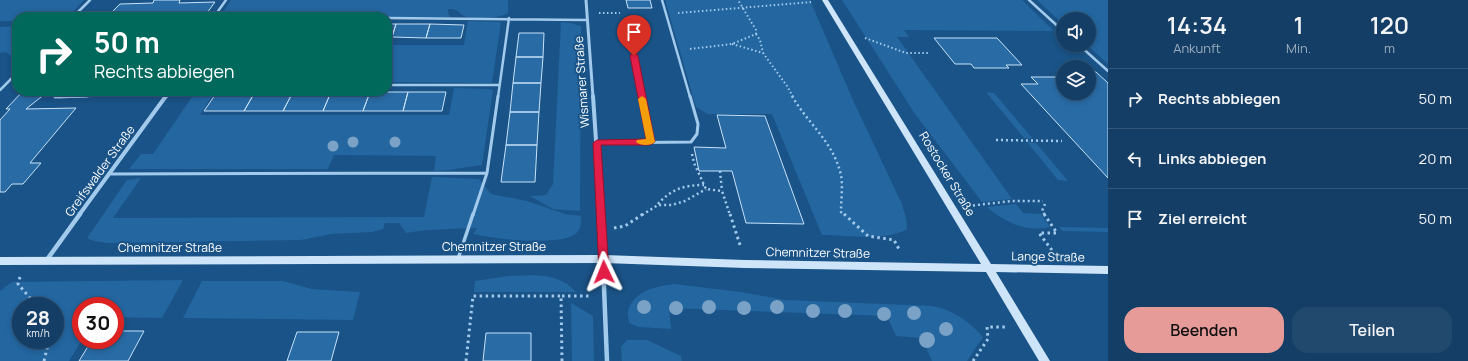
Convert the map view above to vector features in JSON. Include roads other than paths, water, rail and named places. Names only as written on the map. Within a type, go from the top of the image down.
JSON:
[{"type":"street","name":"Wismarer Straße","points":[[586,0],[604,259],[607,361]]},
{"type":"street","name":"Rostocker Straße","points":[[826,2],[1045,361]]},
{"type":"street","name":"Greifswalder Straße","points":[[46,261],[111,174],[166,96]]},
{"type":"street","name":"Chemnitzer Straße","points":[[0,261],[604,259],[745,264],[988,268]]},
{"type":"street","name":"Lange Straße","points":[[988,268],[1108,270]]},
{"type":"lane","points":[[78,12],[90,0]]},
{"type":"lane","points":[[218,12],[226,0]]},
{"type":"lane","points":[[597,143],[691,142],[697,134],[698,124],[662,0]]},
{"type":"lane","points":[[1029,0],[1056,25]]},
{"type":"lane","points":[[392,18],[588,20]]},
{"type":"lane","points":[[458,259],[487,174],[509,18]]},
{"type":"lane","points":[[628,24],[650,142]]},
{"type":"lane","points":[[1087,52],[1108,71]]},
{"type":"lane","points":[[0,90],[12,78]]},
{"type":"lane","points":[[392,85],[499,85]]},
{"type":"lane","points":[[55,97],[74,96]]},
{"type":"lane","points":[[111,174],[487,174]]}]
